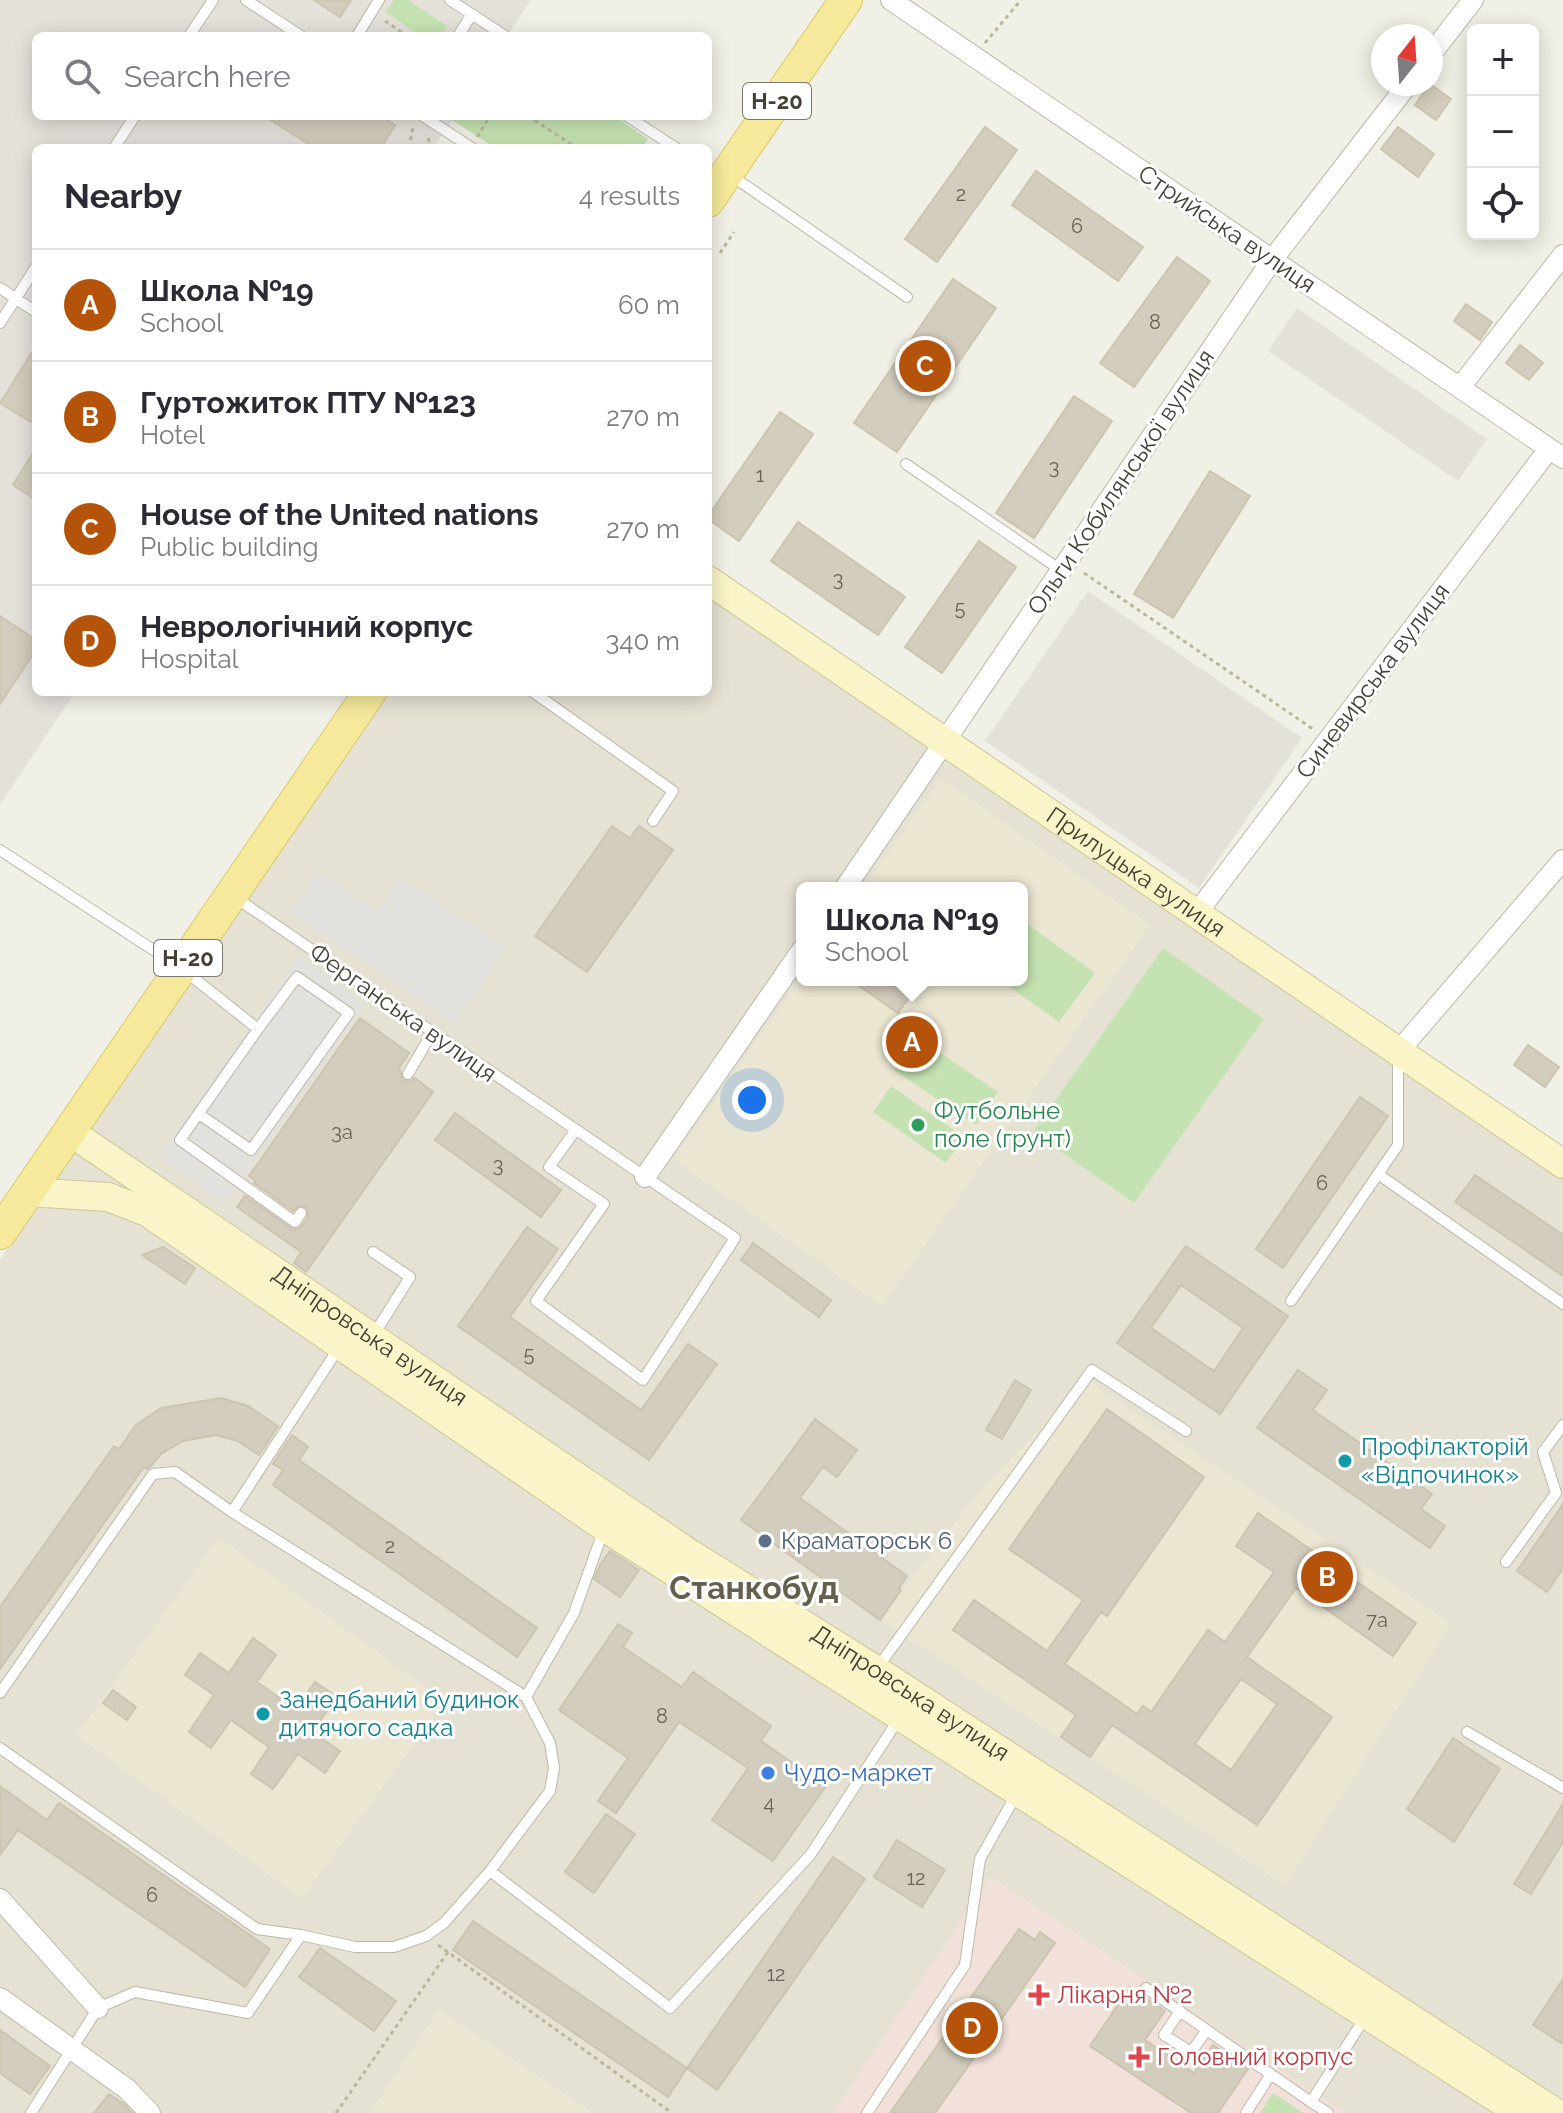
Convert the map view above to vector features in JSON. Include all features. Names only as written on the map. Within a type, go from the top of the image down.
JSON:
[{"type":"main road","name":"Н-20","points":[[718,182],[846,0]]},
{"type":"main road","name":"Н-20","points":[[2,1226],[367,696]]},
{"type":"street","name":"Стрийська вулиця","points":[[891,0],[1461,386],[1556,454]]},
{"type":"street","points":[[1443,39],[1473,0]]},
{"type":"street","name":"Ольги Кобилянської вулиця","points":[[849,882],[1272,260],[1399,96]]},
{"type":"street","points":[[1461,386],[1563,255]]},
{"type":"street","name":"Синевирська вулиця","points":[[1196,914],[1556,454]]},
{"type":"street","name":"Прилуцька вулиця","points":[[712,583],[1563,1164]]},
{"type":"street","points":[[1398,1052],[1563,860]]},
{"type":"street","points":[[645,1177],[796,959]]},
{"type":"street","name":"Дніпровська вулиця","points":[[69,1131],[353,1336],[612,1517],[686,1551],[869,1681],[1373,2006],[1560,2112]]},
{"type":"street","name":"Дніпровська вулиця","points":[[28,1192],[108,1197],[147,1212],[353,1336]]},
{"type":"street","points":[[0,1899],[98,2008]]},
{"type":"street","points":[[0,1998],[127,2089],[150,2113]]},
{"type":"street","name":"Дніпровська вулиця","points":[[1373,2006],[1520,2113]]},
{"type":"lane","points":[[192,32],[213,0]]},
{"type":"lane","points":[[246,0],[295,32]]},
{"type":"lane","points":[[360,32],[379,0]]},
{"type":"lane","points":[[450,0],[499,32]]},
{"type":"lane","points":[[461,32],[472,14]]},
{"type":"lane","points":[[117,144],[132,120]]},
{"type":"lane","points":[[429,120],[466,144]]},
{"type":"lane","points":[[633,120],[670,144]]},
{"type":"lane","points":[[718,182],[907,297]]},
{"type":"lane","points":[[0,323],[32,273]]},
{"type":"lane","points":[[0,288],[32,309]]},
{"type":"lane","points":[[906,464],[1065,566]]},
{"type":"lane","points":[[539,696],[673,791],[653,821]]},
{"type":"lane","points":[[0,850],[181,968],[258,1029]]},
{"type":"lane","name":"Ферганська вулиця","points":[[231,895],[735,1238],[643,1380],[536,1301],[604,1204],[549,1167],[575,1131]]},
{"type":"lane","points":[[199,1114],[251,1150],[349,1013],[297,977],[180,1140],[295,1222],[301,1213]]},
{"type":"lane","points":[[408,1074],[432,1033]]},
{"type":"lane","points":[[1291,1301],[1398,1145],[1398,1052]]},
{"type":"lane","points":[[1378,1174],[1563,1304]]},
{"type":"lane","points":[[232,1512],[353,1336],[410,1277],[373,1252]]},
{"type":"lane","points":[[869,1681],[1092,1370],[1186,1431]]},
{"type":"lane","points":[[1506,1562],[1556,1493],[1543,1452],[1563,1425]]},
{"type":"lane","points":[[0,1693],[153,1474],[175,1472],[232,1512],[526,1697],[550,1743],[554,1768],[550,1791],[490,1871],[444,1923],[426,1936],[394,1947],[355,1947],[257,1929],[0,1748]]},
{"type":"lane","points":[[526,1697],[574,1613],[612,1517]]},
{"type":"lane","points":[[490,1871],[670,2008],[811,1854],[907,1706]]},
{"type":"lane","points":[[1467,1732],[1563,1788]]},
{"type":"lane","points":[[867,2113],[965,1965],[980,1859],[1025,1782]]},
{"type":"lane","points":[[31,2113],[98,2008],[135,1992],[248,2013],[301,1935]]},
{"type":"lane","points":[[1146,1988],[1328,2113]]},
{"type":"lane","points":[[1311,2102],[1373,2006]]},
{"type":"lane","points":[[1180,2011],[1164,2035],[1191,2052],[1207,2030]]},
{"type":"lane","points":[[1246,2113],[1271,2074]]},
{"type":"path","points":[[974,57],[1021,0]]},
{"type":"path","points":[[372,12],[401,32]]},
{"type":"path","points":[[410,144],[415,120]]},
{"type":"path","points":[[474,144],[488,120]]},
{"type":"path","points":[[534,120],[571,144]]},
{"type":"path","points":[[720,253],[734,232]]},
{"type":"path","points":[[1065,566],[1312,728]]},
{"type":"path","points":[[426,1936],[672,2113]]},
{"type":"path","points":[[336,2113],[448,1952]]},
{"type":"shaded area","points":[[0,0],[531,0],[510,32],[32,32],[32,120],[452,120],[436,144],[32,144],[32,696],[72,696],[0,805]]},
{"type":"shaded area","points":[[1297,308],[1487,439],[1458,481],[1268,351]]},
{"type":"shaded area","points":[[1088,591],[1302,738],[1199,888],[985,741]]},
{"type":"shaded area","points":[[712,600],[1563,1179],[1563,2100],[1555,2113],[0,2113],[0,1260],[386,696],[712,696]]},
{"type":"shaded area","points":[[941,779],[1150,925],[882,1306],[673,1159],[796,985],[1028,986],[1028,882],[868,882]]},
{"type":"shaded area","points":[[317,871],[378,911],[401,877],[506,947],[455,1023],[289,912]]},
{"type":"shaded area","points":[[299,956],[366,1004],[225,1203],[158,1156]]},
{"type":"shaded area","points":[[1086,1379],[1451,1624],[1285,1885],[880,1620],[973,1499]]},
{"type":"shaded area","points":[[219,1538],[445,1701],[302,1898],[76,1735]]},
{"type":"shaded area","name":"Лікарня №2","points":[[990,1877],[1345,2113],[833,2113]]},
{"type":"shaded area","points":[[439,2010],[592,2113],[370,2113]]},
{"type":"green space","points":[[394,0],[408,0],[447,26],[443,32],[415,32],[385,12]]},
{"type":"green space","points":[[452,120],[620,120],[648,139],[645,144],[489,144]]},
{"type":"green space","points":[[1028,924],[1095,973],[1059,1022],[1008,986],[1028,986]]},
{"type":"green space","points":[[1163,948],[1264,1019],[1134,1203],[1033,1132]]},
{"type":"green space","points":[[917,1037],[998,1092],[976,1125],[894,1070]]},
{"type":"green space","name":"Футбольне поле (грунт)","points":[[891,1086],[964,1137],[946,1163],[873,1112]]},
{"type":"green space","points":[[1273,2093],[1303,2113],[1260,2113]]},
{"type":"building","points":[[314,0],[351,0],[340,17]]},
{"type":"building","points":[[1443,93],[1451,99],[1436,120],[1415,105],[1421,96],[1443,96]]},
{"type":"building","points":[[270,120],[387,120],[395,125],[383,144],[309,144]]},
{"type":"building","points":[[985,127],[1017,150],[937,262],[905,239]]},
{"type":"building","points":[[1398,127],[1434,154],[1418,177],[1381,149]]},
{"type":"building","points":[[1036,171],[1143,247],[1118,281],[1012,205]]},
{"type":"building","points":[[1177,257],[1210,281],[1134,387],[1100,363]]},
{"type":"building","points":[[953,279],[996,308],[897,452],[854,423]]},
{"type":"building","points":[[1466,304],[1492,322],[1480,340],[1454,321]]},
{"type":"building","points":[[1520,345],[1543,363],[1529,380],[1506,363]]},
{"type":"building","points":[[32,352],[32,423],[0,403]]},
{"type":"building","points":[[1074,396],[1112,421],[1034,538],[996,513]]},
{"type":"building","points":[[780,412],[813,434],[739,541],[712,522],[712,510]]},
{"type":"building","points":[[32,454],[32,497],[13,485]]},
{"type":"building","points":[[1210,471],[1250,496],[1173,618],[1134,594]]},
{"type":"building","points":[[798,522],[905,597],[878,635],[771,561]]},
{"type":"building","points":[[979,541],[1016,567],[942,673],[905,647]]},
{"type":"building","points":[[0,616],[32,637],[32,656],[0,704]]},
{"type":"building","points":[[612,826],[630,838],[639,826],[673,850],[587,972],[535,936]]},
{"type":"building","points":[[860,986],[917,986],[898,1013]]},
{"type":"building","points":[[360,1018],[409,1053],[399,1068],[403,1080],[409,1082],[415,1078],[433,1092],[306,1272],[294,1263],[301,1252],[237,1207],[245,1196],[294,1230],[301,1227],[308,1217],[306,1207],[298,1206],[293,1211],[249,1176]]},
{"type":"building","points":[[1528,1045],[1559,1067],[1545,1087],[1514,1065]]},
{"type":"building","points":[[1360,1097],[1388,1116],[1283,1268],[1256,1249]]},
{"type":"building","points":[[455,1113],[561,1190],[541,1217],[435,1140]]},
{"type":"building","points":[[1475,1175],[1563,1235],[1563,1276],[1455,1202]]},
{"type":"building","points":[[527,1227],[558,1249],[510,1317],[641,1410],[688,1344],[717,1364],[649,1460],[458,1326]]},
{"type":"building","points":[[753,1243],[831,1300],[819,1317],[741,1260]]},
{"type":"building","points":[[1186,1246],[1288,1316],[1220,1414],[1117,1343]],"holes":[[[1181,1285],[1243,1328],[1214,1371],[1151,1328]]]},
{"type":"building","points":[[163,1247],[195,1268],[185,1284],[142,1255]]},
{"type":"building","name":"Профілакторій «Відпочинок»","points":[[1298,1370],[1327,1390],[1313,1410],[1432,1494],[1421,1509],[1445,1526],[1430,1548],[1257,1428]]},
{"type":"building","points":[[1015,1380],[1031,1390],[1002,1439],[986,1430]]},
{"type":"building","points":[[221,1398],[248,1406],[278,1426],[259,1455],[238,1441],[216,1435],[183,1441],[161,1454],[147,1469],[144,1467],[0,1669],[0,1607],[114,1446],[119,1449],[136,1425],[161,1408]]},
{"type":"building","points":[[1107,1409],[1204,1477],[1107,1616],[1101,1612],[1065,1664],[1137,1714],[1143,1706],[1151,1712],[1208,1630],[1225,1642],[1274,1572],[1236,1546],[1258,1513],[1416,1623],[1393,1656],[1296,1588],[1247,1657],[1332,1717],[1257,1825],[1112,1725],[1090,1757],[1061,1737],[1076,1715],[953,1630],[974,1600],[1047,1651],[1083,1600],[1009,1549]],"holes":[[[1241,1679],[1277,1704],[1231,1770],[1195,1744]]]},
{"type":"building","points":[[815,1419],[857,1450],[837,1477],[823,1467],[800,1498],[907,1576],[880,1620],[741,1520]]},
{"type":"building","points":[[292,1435],[308,1447],[299,1460],[537,1628],[517,1657],[273,1485],[283,1470],[273,1464]]},
{"type":"building","points":[[1563,1504],[1563,1568],[1547,1592],[1517,1571]]},
{"type":"building","points":[[610,1551],[639,1570],[620,1597],[594,1579]]},
{"type":"building","points":[[618,1624],[632,1633],[623,1647],[682,1687],[693,1672],[771,1726],[761,1741],[826,1786],[773,1861],[712,1820],[748,1768],[679,1722],[616,1813],[598,1801],[628,1758],[559,1710]]},
{"type":"building","name":"Занедбаний будинок дитячого садка","points":[[253,1638],[276,1655],[257,1682],[296,1709],[315,1682],[337,1697],[312,1732],[340,1751],[325,1773],[298,1754],[273,1789],[251,1774],[269,1747],[231,1720],[211,1748],[189,1732],[214,1695],[185,1675],[200,1653],[229,1673]]},
{"type":"building","points":[[113,1690],[136,1707],[127,1720],[103,1703]]},
{"type":"building","points":[[1453,1738],[1500,1769],[1454,1842],[1407,1809]]},
{"type":"building","points":[[0,1786],[47,1820],[59,1803],[270,1949],[245,1987],[18,1830],[0,1855]]},
{"type":"building","points":[[1563,1804],[1563,1842],[1531,1894],[1514,1884]]},
{"type":"building","points":[[606,1814],[635,1834],[594,1893],[565,1872]]},
{"type":"building","points":[[897,1840],[945,1870],[922,1907],[874,1877]]},
{"type":"building","points":[[833,1857],[865,1879],[717,2090],[687,2068]]},
{"type":"building","points":[[473,1921],[687,2068],[668,2097],[453,1950]]},
{"type":"building","points":[[1019,1929],[1035,1940],[1040,1932],[1055,1943],[935,2113],[890,2113]]},
{"type":"building","points":[[320,1948],[396,2001],[374,2031],[299,1977]]},
{"type":"building","points":[[1563,1979],[1563,2044],[1533,2025]]},
{"type":"building","name":"Головний корпус","points":[[1130,1987],[1165,2011],[1145,2040],[1194,2073],[1213,2045],[1248,2069],[1218,2113],[1191,2113],[1090,2046]]},
{"type":"building","points":[[0,2030],[50,2066],[30,2094],[0,2073]]},
{"type":"building","points":[[109,2094],[124,2104],[132,2113],[94,2113]]},
{"type":"place","name":"House of the United nations","points":[[925,366]]},
{"type":"place","name":"Школа №19","points":[[912,1042]]},
{"type":"place","name":"Футбольне поле (грунт)","points":[[918,1125]]},
{"type":"place","name":"Профілакторій «Відпочинок»","points":[[1345,1461]]},
{"type":"place","name":"Краматорськ 6","points":[[765,1541]]},
{"type":"place","name":"Гуртожиток ПТУ №123","points":[[1327,1577]]},
{"type":"place","name":"Занедбаний будинок дитячого садка","points":[[263,1714]]},
{"type":"place","name":"Чудо-маркет","points":[[768,1773]]},
{"type":"place","name":"Лікарня №2","points":[[1039,1995]]},
{"type":"place","name":"Неврологічний корпус","points":[[972,2028]]},
{"type":"place","name":"Головний корпус","points":[[1139,2057]]},
{"type":"district","name":"Станкобуд","points":[[754,1588]]}]
